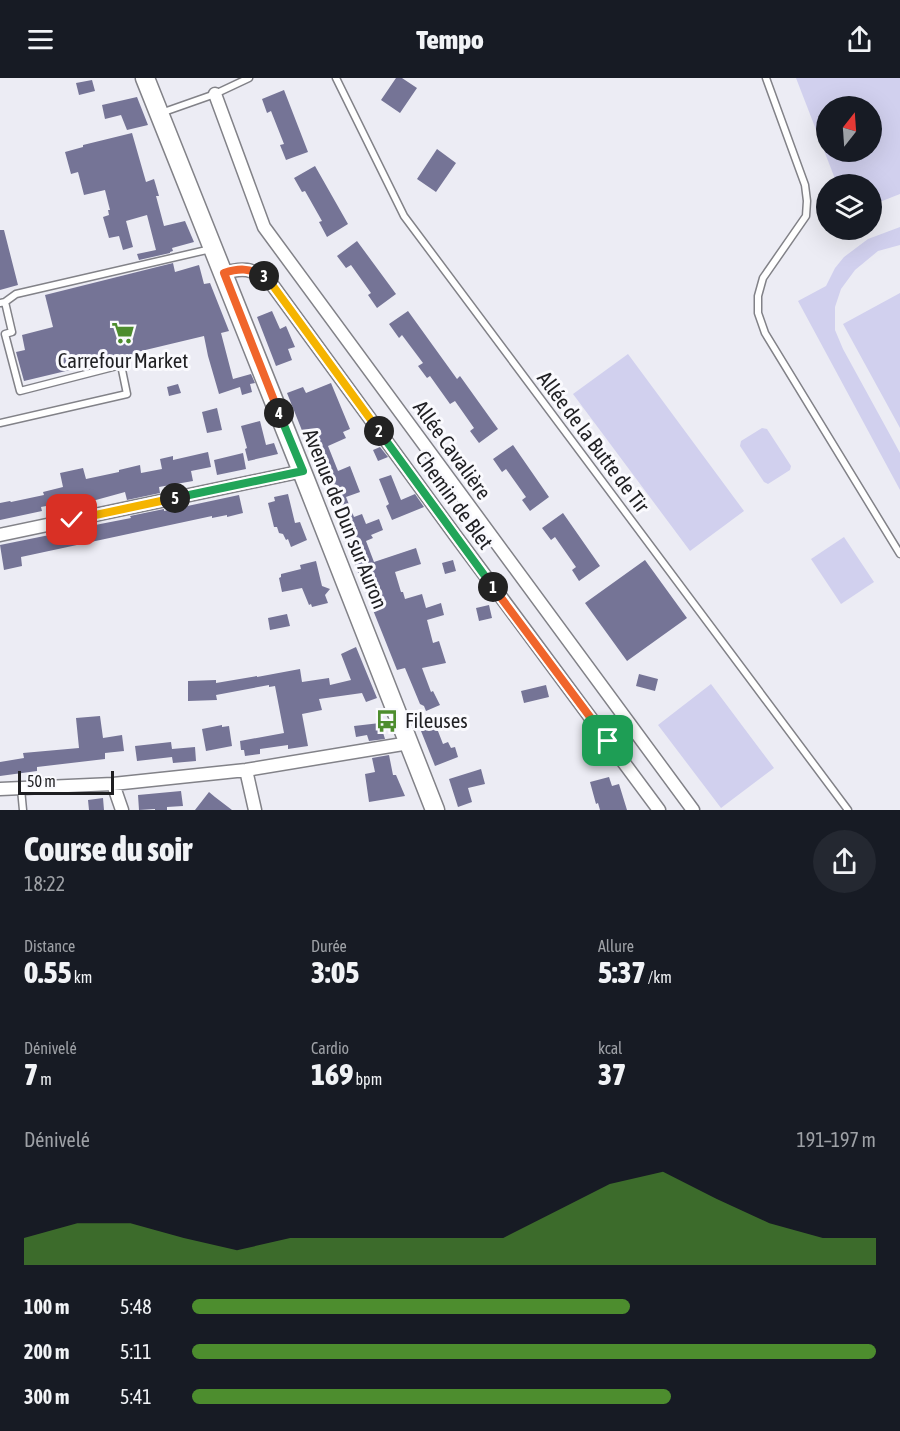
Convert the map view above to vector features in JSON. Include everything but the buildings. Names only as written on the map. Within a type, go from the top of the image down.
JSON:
[{"type":"main road","name":"Avenue de Dun sur Auron","points":[[145,78],[303,471],[435,810]]},
{"type":"street","name":"Allée Cavalière","points":[[215,94],[264,227],[693,810]]},
{"type":"street","name":"Chemin de Blet","points":[[224,273],[240,268],[256,272],[268,279],[454,535],[659,810]]},
{"type":"street","points":[[0,535],[303,471]]},
{"type":"street","points":[[0,789],[113,784],[246,770],[409,743]]},
{"type":"street","points":[[246,770],[255,810]]},
{"type":"street","points":[[113,784],[122,810]]},
{"type":"lane","points":[[159,114],[215,94],[249,78]]},
{"type":"lane","name":"Allée de la Butte de Tir","points":[[336,78],[404,216],[848,810]]},
{"type":"lane","points":[[766,78],[805,185],[807,201],[806,216],[763,278],[758,296],[758,313],[765,333],[900,554]]},
{"type":"lane","points":[[0,423],[127,394],[121,365],[20,391],[6,334],[12,332],[2,303],[16,294],[213,248]]},
{"type":"lane","points":[[21,789],[23,810]]},
{"type":"shaded area","points":[[796,78],[900,78],[900,194],[882,201],[882,174],[833,174],[828,162],[882,162],[882,96],[816,96],[816,130]]},
{"type":"shaded area","points":[[900,227],[900,245],[878,251],[855,270],[841,289],[835,307],[835,330],[843,349],[900,453],[900,490],[798,301],[826,286],[835,268],[844,257],[867,240],[882,240],[882,234]]},
{"type":"shaded area","points":[[900,293],[900,428],[843,324]]},
{"type":"shaded area","points":[[628,354],[744,511],[690,551],[573,394]]},
{"type":"shaded area","points":[[762,428],[767,429],[791,466],[790,470],[768,484],[764,482],[740,446],[741,441]]},
{"type":"shaded area","points":[[844,537],[874,582],[841,604],[811,559]]},
{"type":"shaded area","points":[[711,684],[774,768],[721,808],[658,725]]},
{"type":"place","name":"Carrefour Market","points":[[123,333]]},
{"type":"place","name":"Fileuses","points":[[387,721]]},
{"type":"route","points":[[72,520],[303,471],[224,273],[240,268],[256,272],[268,279],[454,535],[608,741]]}]
